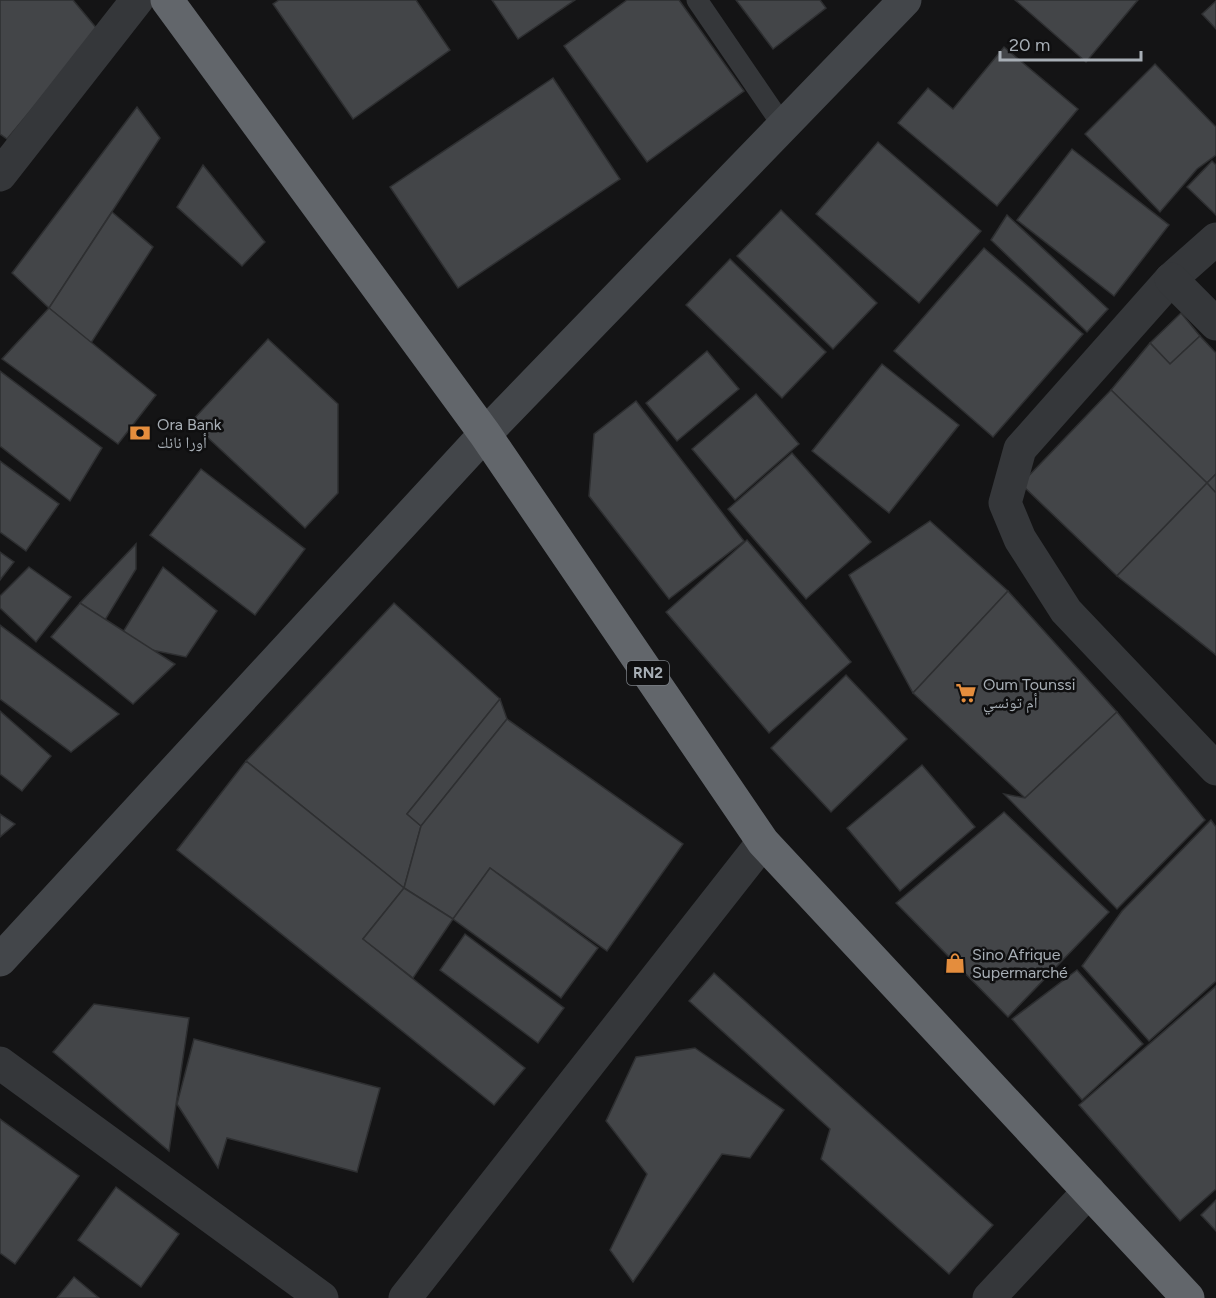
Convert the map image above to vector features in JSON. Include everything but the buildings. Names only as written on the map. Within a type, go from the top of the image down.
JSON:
[{"type":"highway","name":"RN2","points":[[167,0],[485,434],[763,842],[1188,1298]]},
{"type":"street","points":[[0,176],[137,0]]},
{"type":"street","points":[[0,960],[485,434],[905,0]]},
{"type":"street","points":[[1216,239],[1171,279],[1020,449],[1005,503],[1020,539],[1066,611],[1216,769]]},
{"type":"street","points":[[1171,279],[1216,324]]},
{"type":"street","points":[[405,1298],[763,842]]},
{"type":"street","points":[[0,1063],[322,1298]]},
{"type":"street","points":[[989,1298],[1089,1191]]},
{"type":"lane","points":[[697,0],[783,126]]},
{"type":"place","name":"Ora Bank أورا نانك","points":[[140,433]]},
{"type":"place","name":"Oum Tounssi أم تونسي","points":[[966,693]]},
{"type":"place","name":"Sino Afrique Supermarché","points":[[955,963]]}]
